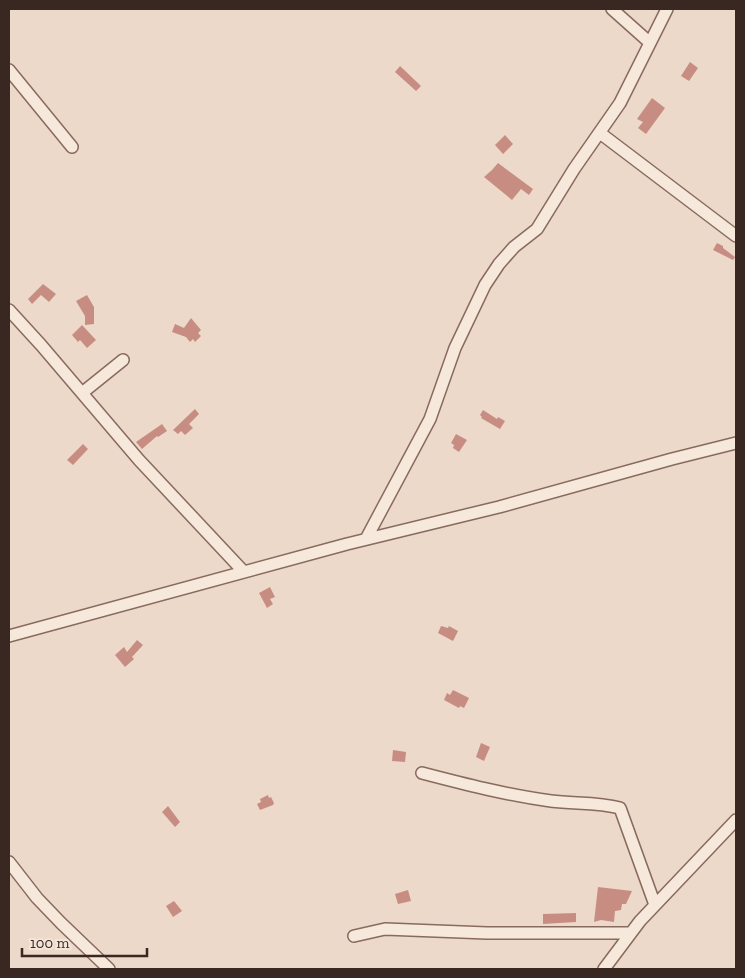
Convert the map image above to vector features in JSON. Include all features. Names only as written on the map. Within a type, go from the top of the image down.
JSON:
[{"type":"street","points":[[612,9],[649,42]]},
{"type":"street","points":[[366,539],[430,419],[455,348],[485,285],[499,264],[514,248],[537,230],[574,170],[625,94],[666,9]]},
{"type":"street","points":[[9,70],[72,147]]},
{"type":"street","points":[[600,133],[736,236]]},
{"type":"street","points":[[9,310],[139,460],[244,572]]},
{"type":"street","points":[[82,393],[123,360]]},
{"type":"street","points":[[9,636],[366,539],[499,507],[736,443]]},
{"type":"street","points":[[422,774],[513,795],[554,801],[607,804],[620,808],[655,905]]},
{"type":"street","points":[[604,969],[655,905],[736,820]]},
{"type":"street","points":[[9,862],[37,898],[109,969]]},
{"type":"street","points":[[354,936],[385,929],[487,933],[631,933]]},
{"type":"building","points":[[690,62],[698,68],[689,81],[681,76]]},
{"type":"building","points":[[400,66],[421,86],[416,91],[395,72]]},
{"type":"building","points":[[652,98],[665,108],[646,134],[638,128],[643,122],[637,119]]},
{"type":"building","points":[[505,135],[513,144],[503,154],[495,145]]},
{"type":"building","points":[[498,163],[533,189],[529,195],[521,189],[512,200],[484,177]]},
{"type":"building","points":[[717,243],[735,257],[733,260],[713,250]]},
{"type":"building","points":[[43,284],[56,294],[49,302],[41,295],[32,304],[28,299]]},
{"type":"building","points":[[87,295],[94,307],[94,324],[85,325],[85,316],[76,301]]},
{"type":"building","points":[[191,318],[201,330],[198,333],[201,336],[195,342],[193,339],[190,342],[186,337],[172,332],[175,324],[184,328]]},
{"type":"building","points":[[82,325],[96,340],[87,348],[72,335]]},
{"type":"building","points":[[195,409],[199,414],[189,424],[193,428],[185,435],[181,431],[178,434],[173,430]]},
{"type":"building","points":[[483,410],[497,419],[498,417],[505,421],[500,429],[481,418],[480,415]]},
{"type":"building","points":[[162,424],[167,431],[157,436],[142,449],[136,442]]},
{"type":"building","points":[[456,434],[467,440],[459,452],[453,448],[454,445],[451,443]]},
{"type":"building","points":[[83,444],[88,449],[73,465],[67,460]]},
{"type":"building","points":[[270,587],[275,597],[270,599],[273,604],[267,608],[259,593]]},
{"type":"building","points":[[441,626],[448,628],[449,626],[458,631],[453,641],[438,633]]},
{"type":"building","points":[[137,640],[143,645],[132,657],[134,659],[125,667],[115,655],[124,647],[127,652]]},
{"type":"building","points":[[453,690],[469,698],[464,708],[460,706],[459,708],[444,700],[447,693],[450,695]]},
{"type":"building","points":[[481,743],[490,747],[484,761],[476,757]]},
{"type":"building","points":[[393,750],[406,752],[405,762],[392,761]]},
{"type":"building","points":[[268,795],[274,803],[273,805],[260,810],[257,804],[261,802],[260,799]]},
{"type":"building","points":[[168,806],[180,822],[175,827],[162,812]]},
{"type":"building","points":[[598,887],[632,891],[626,904],[622,904],[621,910],[615,911],[614,922],[601,920],[594,922]]},
{"type":"building","points":[[408,890],[411,901],[398,904],[395,894]]},
{"type":"building","points":[[174,901],[182,911],[173,917],[166,906]]},
{"type":"building","points":[[576,913],[576,922],[543,924],[543,914]]}]
